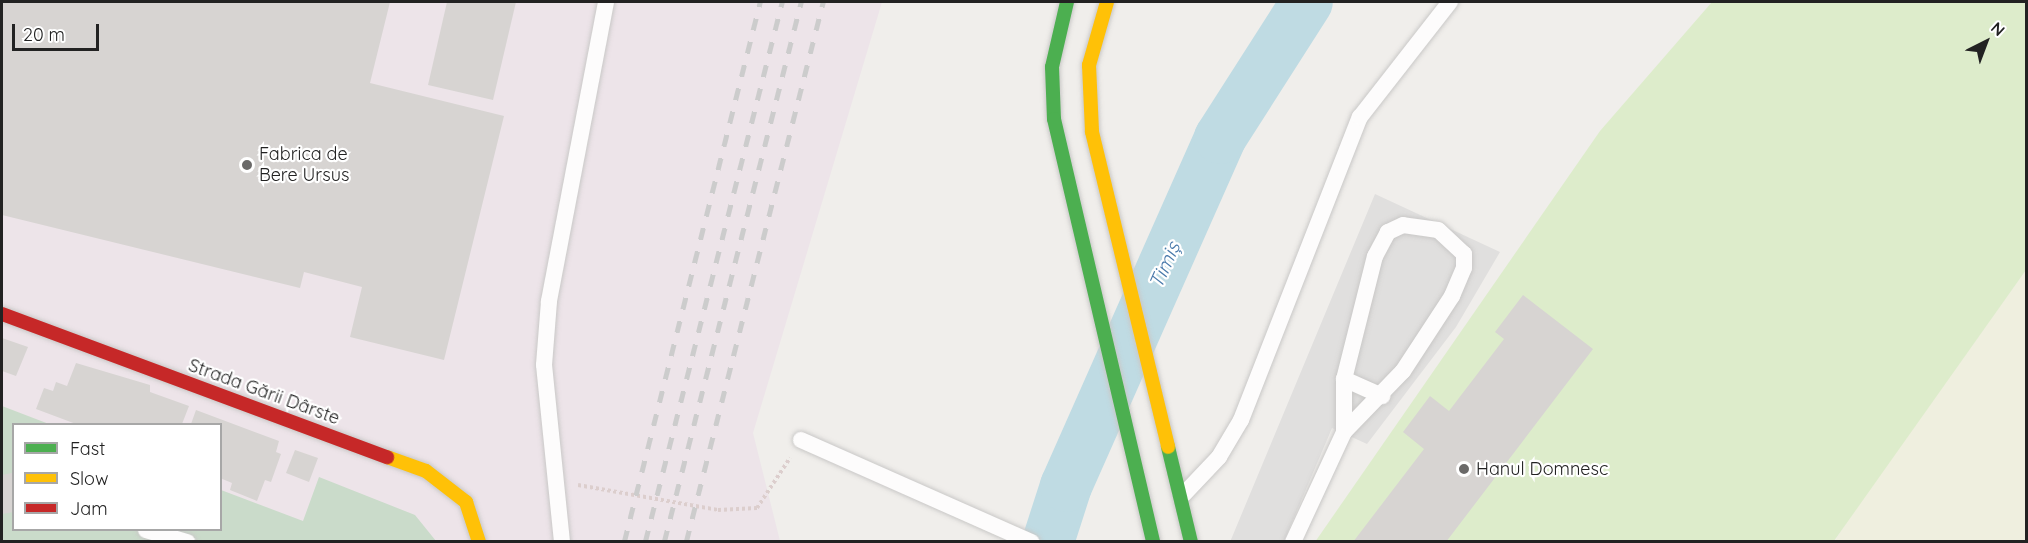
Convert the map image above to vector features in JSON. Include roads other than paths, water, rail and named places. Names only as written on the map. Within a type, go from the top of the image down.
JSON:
[{"type":"main road","points":[[1066,2],[1052,67],[1054,118],[1072,209],[1133,448],[1153,542]]},
{"type":"main road","points":[[1107,2],[1089,65],[1088,101],[1100,179],[1184,494],[1191,542]]},
{"type":"main road","name":"Strada Gării Dârste","points":[[2,314],[426,471],[466,502],[479,542]]},
{"type":"lane","points":[[562,542],[544,365],[549,301],[606,2]]},
{"type":"lane","points":[[1184,494],[1219,457],[1241,420],[1360,117],[1449,2]]},
{"type":"lane","points":[[1293,542],[1344,432],[1382,396],[1434,328],[1464,268],[1464,254],[1438,230],[1403,225],[1388,232],[1375,256],[1344,379],[1344,432]]},
{"type":"lane","points":[[1344,379],[1382,396]]},
{"type":"lane","points":[[801,440],[1031,542]]},
{"type":"lane","points":[[149,531],[187,542]]},
{"type":"waterway","name":"Timiș","points":[[1048,542],[1066,486],[1220,138],[1307,2]]},
{"type":"railway","points":[[624,542],[760,2]]},
{"type":"railway","points":[[645,542],[782,2]]},
{"type":"railway","points":[[664,542],[801,2]]},
{"type":"railway","points":[[686,542],[823,2]]},
{"type":"place","name":"Fabrica de Bere Ursus","points":[[247,165]]},
{"type":"place","name":"Hanul Domnesc","points":[[1464,469]]}]
